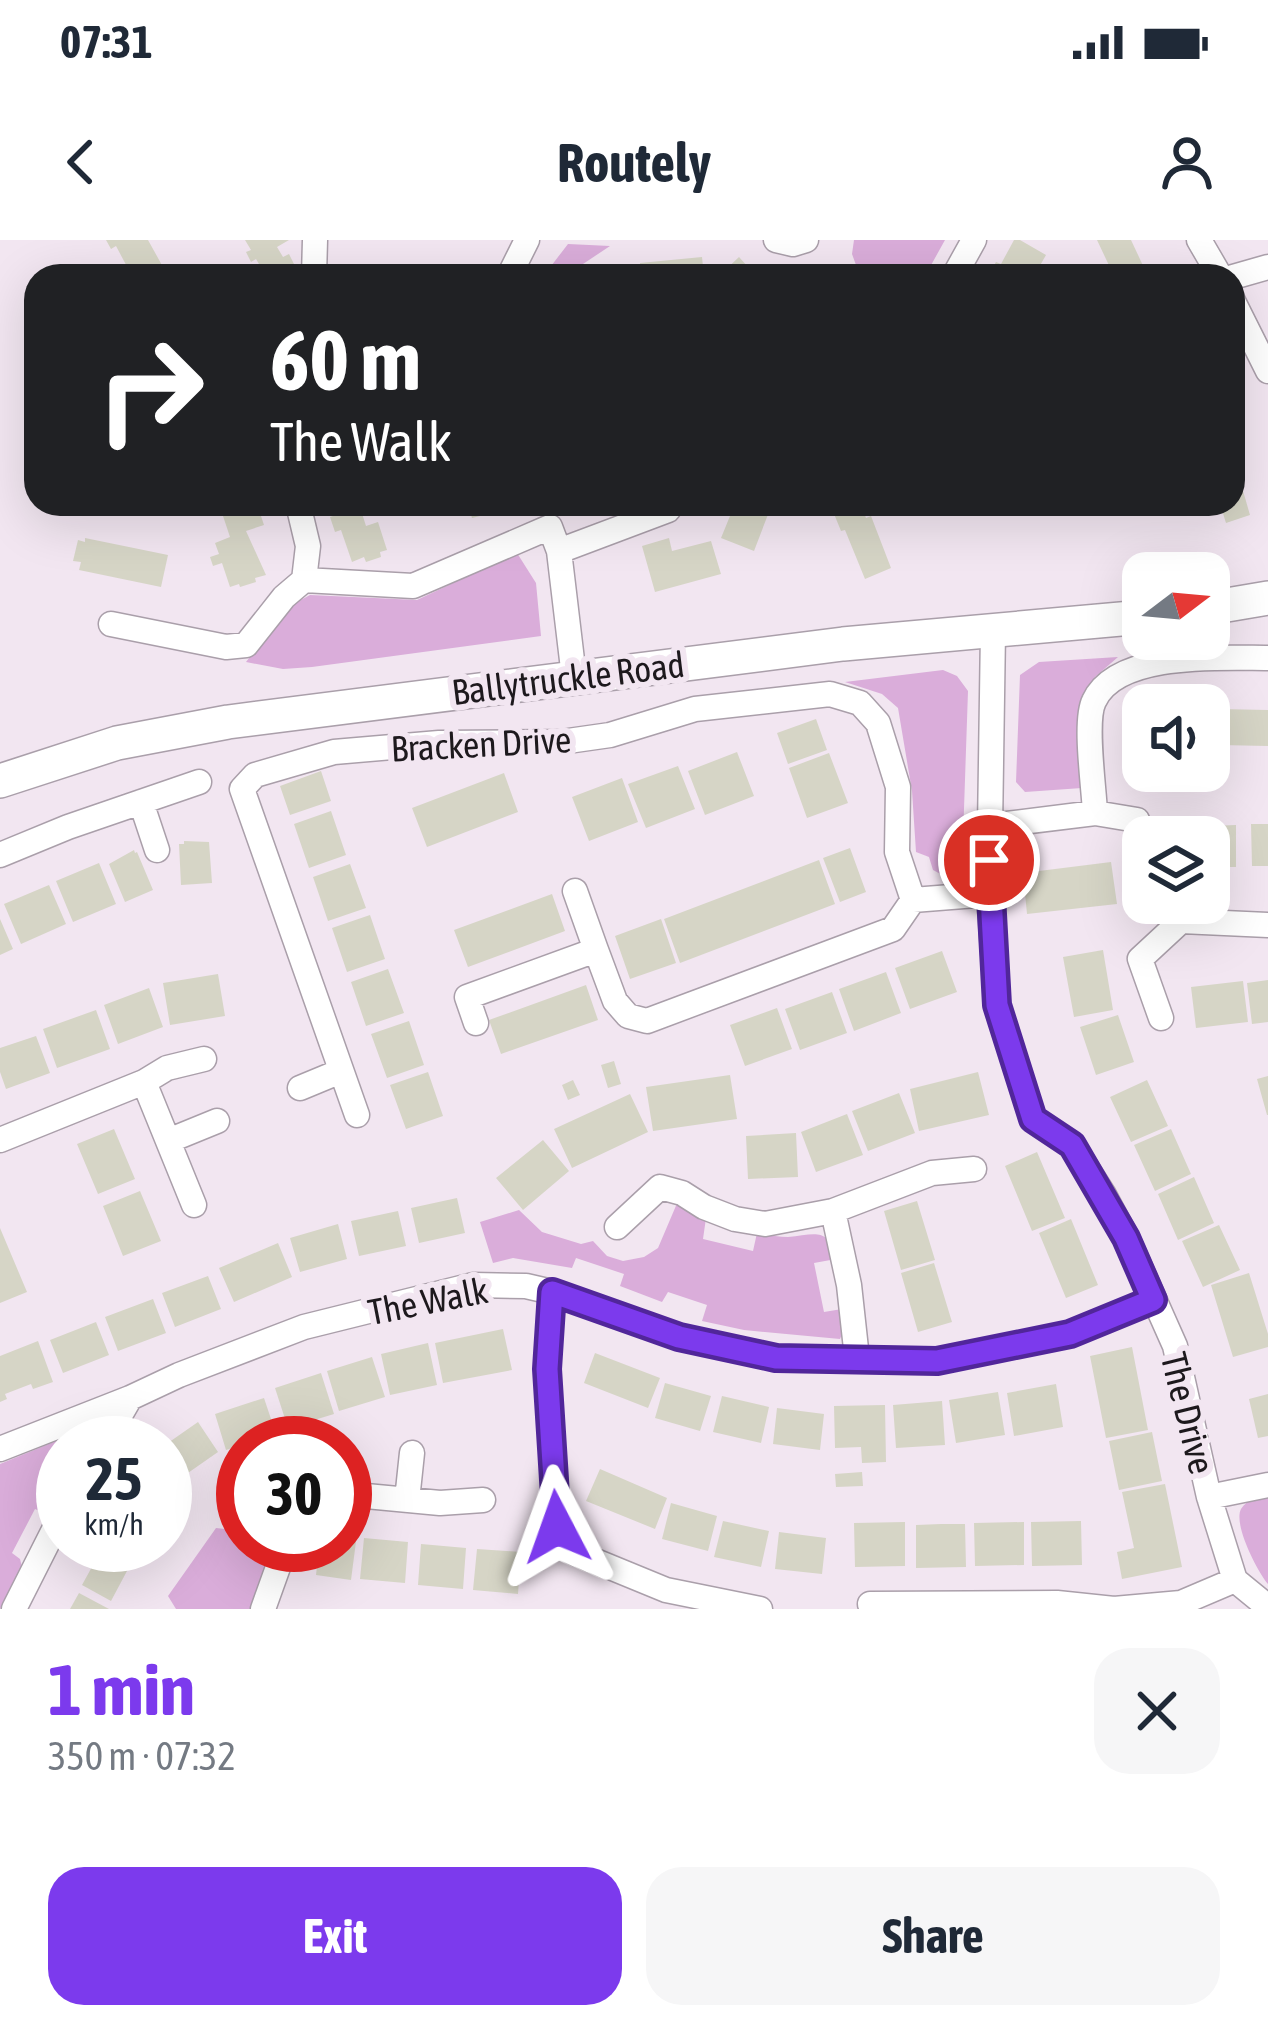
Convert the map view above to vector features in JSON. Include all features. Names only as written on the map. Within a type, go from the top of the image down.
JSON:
[{"type":"street","points":[[776,240],[794,244],[806,240]]},
{"type":"street","points":[[1245,325],[1268,371]]},
{"type":"street","points":[[111,624],[226,647],[246,645],[284,597],[304,580],[308,546],[301,516]]},
{"type":"street","points":[[304,580],[413,586],[551,527],[627,516]]},
{"type":"street","points":[[551,527],[574,677]]},
{"type":"street","points":[[1230,604],[1268,598]]},
{"type":"street","name":"Ballytruckle Road","points":[[0,781],[70,756],[167,732],[281,714],[843,644],[1122,619]]},
{"type":"street","name":"The Drive","points":[[993,631],[989,894],[997,1005],[1033,1119],[1072,1145],[1126,1238],[1175,1346],[1208,1497],[1235,1580]]},
{"type":"street","points":[[1095,813],[1090,716],[1094,698],[1110,681],[1136,667],[1211,658],[1268,658]]},
{"type":"street","name":"Bracken Drive","points":[[357,1115],[242,789],[254,775],[334,752],[439,743],[561,742],[610,736],[695,709],[830,694],[860,703],[878,723],[898,788],[897,852],[913,900]]},
{"type":"street","points":[[0,856],[199,782]]},
{"type":"street","points":[[141,802],[157,850]]},
{"type":"street","points":[[990,826],[1095,813],[1122,818]]},
{"type":"street","points":[[574,891],[615,1001],[628,1016],[647,1021],[893,929],[913,900],[989,894]]},
{"type":"street","points":[[1230,920],[1268,925]]},
{"type":"street","points":[[1161,1018],[1140,959],[1168,924]]},
{"type":"street","points":[[476,1023],[467,998],[596,950]]},
{"type":"street","points":[[0,1140],[167,1069],[204,1059]]},
{"type":"street","points":[[300,1088],[341,1071]]},
{"type":"street","points":[[144,1082],[194,1205]]},
{"type":"street","points":[[168,1141],[217,1121]]},
{"type":"street","points":[[617,1226],[660,1186],[735,1219],[765,1224],[833,1211],[932,1173],[974,1168]]},
{"type":"street","points":[[833,1211],[849,1285],[857,1358]]},
{"type":"street","name":"The Walk","points":[[0,1449],[304,1328],[472,1285],[526,1286],[552,1292],[679,1337],[776,1358],[937,1361],[1070,1334],[1153,1300]]},
{"type":"street","points":[[552,1292],[547,1369],[557,1527],[571,1551],[666,1590],[760,1609]]},
{"type":"street","points":[[120,1416],[130,1398]]},
{"type":"street","points":[[406,1500],[412,1453]]},
{"type":"street","points":[[1208,1497],[1268,1484]]},
{"type":"street","points":[[372,1497],[440,1503],[483,1500]]},
{"type":"street","points":[[14,1609],[36,1565]]},
{"type":"street","points":[[263,1609],[276,1572]]},
{"type":"street","points":[[870,1604],[1057,1603],[1114,1609],[1181,1603],[1235,1580],[1268,1607]]},
{"type":"shaded area","points":[[854,240],[945,240],[932,264],[856,264]]},
{"type":"shaded area","points":[[568,244],[610,246],[583,264],[553,264]]},
{"type":"shaded area","points":[[517,553],[536,583],[541,636],[312,667],[283,669],[246,662],[288,607],[310,595],[417,600]]},
{"type":"shaded area","points":[[1118,657],[1095,677],[1080,704],[1082,788],[1025,792],[1016,782],[1020,675],[1039,662]]},
{"type":"shaded area","points":[[943,670],[957,676],[968,691],[962,868],[948,878],[933,870],[929,857],[916,852],[898,708],[882,694],[845,682]]},
{"type":"shaded area","points":[[678,1201],[706,1218],[703,1239],[753,1251],[757,1233],[825,1237],[836,1259],[814,1263],[824,1312],[842,1309],[846,1325],[840,1339],[702,1321],[707,1305],[668,1292],[662,1302],[620,1286],[624,1274],[576,1258],[572,1268],[513,1258],[493,1263],[480,1222],[519,1210],[542,1232],[581,1244],[593,1241],[607,1256],[623,1261],[658,1248]]},
{"type":"shaded area","points":[[36,1449],[36,1509],[12,1553],[22,1567],[0,1609],[0,1464]]},
{"type":"shaded area","points":[[1268,1495],[1268,1584],[1247,1547],[1239,1516],[1246,1503]]},
{"type":"shaded area","points":[[216,1528],[216,1572],[267,1572],[253,1609],[176,1609],[168,1596],[185,1572],[192,1572],[192,1562]]},
{"type":"building","points":[[106,240],[148,240],[161,264],[126,264],[116,246],[111,249]]},
{"type":"building","points":[[245,240],[289,240],[277,247],[294,264],[251,262],[246,252],[251,250]]},
{"type":"building","points":[[1014,240],[1046,255],[1041,264],[1001,264]]},
{"type":"building","points":[[1097,240],[1131,240],[1142,264],[1108,264]]},
{"type":"building","points":[[702,257],[703,264],[640,264]]},
{"type":"building","points":[[1245,498],[1250,515],[1226,523],[1224,516],[1245,516]]},
{"type":"building","points":[[223,516],[261,516],[264,525],[246,531],[266,575],[230,587],[222,563],[213,566],[210,557],[219,554],[215,543],[230,537]]},
{"type":"building","points":[[363,516],[366,526],[378,522],[387,550],[380,552],[381,557],[352,562],[341,530],[335,532],[330,517]]},
{"type":"building","points":[[730,516],[767,516],[754,551],[721,538]]},
{"type":"building","points":[[835,516],[871,516],[891,568],[865,579],[845,530],[841,531]]},
{"type":"building","points":[[85,538],[168,555],[161,587],[79,570],[81,562],[73,561],[78,540],[85,542]]},
{"type":"building","points":[[669,538],[672,551],[711,541],[721,574],[655,592],[642,546]]},
{"type":"building","points":[[1230,709],[1268,710],[1268,746],[1230,745]]},
{"type":"building","points":[[816,719],[827,750],[788,764],[777,733]]},
{"type":"building","points":[[737,752],[754,796],[705,815],[688,771]]},
{"type":"building","points":[[829,753],[848,803],[807,818],[789,768]]},
{"type":"building","points":[[678,766],[695,809],[646,828],[628,784]]},
{"type":"building","points":[[321,771],[331,801],[290,815],[280,786]]},
{"type":"building","points":[[504,773],[518,812],[427,847],[412,808]]},
{"type":"building","points":[[622,778],[638,822],[589,841],[572,797]]},
{"type":"building","points":[[331,811],[346,855],[309,868],[294,824]]},
{"type":"building","points":[[1251,824],[1268,824],[1268,866],[1252,866]]},
{"type":"building","points":[[1230,825],[1236,825],[1236,867],[1230,867]]},
{"type":"building","points":[[209,842],[212,883],[181,885],[179,844]]},
{"type":"building","points":[[850,848],[866,892],[840,902],[823,858]]},
{"type":"building","points":[[134,850],[153,890],[125,902],[109,864]]},
{"type":"building","points":[[819,860],[835,904],[680,963],[664,919]]},
{"type":"building","points":[[1111,862],[1117,904],[1027,914],[1023,873]]},
{"type":"building","points":[[99,863],[116,904],[73,922],[56,881]]},
{"type":"building","points":[[350,864],[366,908],[328,921],[313,877]]},
{"type":"building","points":[[49,885],[66,924],[21,944],[4,904]]},
{"type":"building","points":[[552,894],[565,931],[468,967],[454,930]]},
{"type":"building","points":[[370,915],[385,959],[347,972],[332,928]]},
{"type":"building","points":[[0,919],[13,949],[0,955]]},
{"type":"building","points":[[661,919],[676,963],[630,979],[615,936]]},
{"type":"building","points":[[1103,950],[1113,1010],[1074,1017],[1063,957]]},
{"type":"building","points":[[942,951],[957,992],[910,1009],[895,968]]},
{"type":"building","points":[[388,969],[404,1013],[366,1026],[351,982]]},
{"type":"building","points":[[886,972],[901,1013],[854,1031],[839,989]]},
{"type":"building","points":[[218,974],[225,1016],[170,1025],[163,983]]},
{"type":"building","points":[[1268,980],[1268,1022],[1252,1024],[1247,983]]},
{"type":"building","points":[[1243,981],[1248,1022],[1196,1028],[1191,987]]},
{"type":"building","points":[[586,985],[598,1020],[501,1054],[489,1020]]},
{"type":"building","points":[[149,988],[163,1027],[118,1044],[104,1005]]},
{"type":"building","points":[[832,992],[847,1033],[800,1050],[785,1009]]},
{"type":"building","points":[[777,1008],[792,1049],[745,1066],[730,1025]]},
{"type":"building","points":[[96,1010],[110,1049],[57,1068],[43,1029]]},
{"type":"building","points":[[1118,1015],[1134,1062],[1096,1075],[1080,1027]]},
{"type":"building","points":[[409,1021],[424,1065],[387,1078],[371,1034]]},
{"type":"building","points":[[36,1036],[50,1073],[6,1089],[0,1048]]},
{"type":"building","points":[[614,1061],[621,1084],[608,1088],[601,1065]]},
{"type":"building","points":[[428,1072],[443,1116],[406,1129],[390,1085]]},
{"type":"building","points":[[978,1072],[989,1115],[919,1131],[910,1089]]},
{"type":"building","points":[[730,1075],[737,1119],[653,1131],[646,1087]]},
{"type":"building","points":[[1268,1076],[1268,1115],[1267,1115],[1257,1079]]},
{"type":"building","points":[[573,1080],[580,1095],[568,1100],[562,1085]]},
{"type":"building","points":[[1147,1080],[1168,1126],[1131,1142],[1110,1097]]},
{"type":"building","points":[[899,1093],[915,1133],[868,1151],[852,1111]]},
{"type":"building","points":[[630,1094],[648,1132],[572,1168],[554,1129]]},
{"type":"building","points":[[847,1114],[863,1155],[816,1172],[801,1132]]},
{"type":"building","points":[[114,1129],[135,1179],[98,1194],[77,1144]]},
{"type":"building","points":[[1171,1129],[1191,1174],[1155,1191],[1134,1145]]},
{"type":"building","points":[[796,1133],[798,1177],[748,1179],[746,1136]]},
{"type":"building","points":[[543,1140],[569,1171],[523,1210],[496,1178]]},
{"type":"building","points":[[1037,1152],[1065,1218],[1032,1231],[1005,1166]]},
{"type":"building","points":[[1194,1177],[1214,1223],[1178,1240],[1158,1194]]},
{"type":"building","points":[[140,1191],[161,1241],[123,1256],[103,1206]]},
{"type":"building","points":[[457,1198],[465,1233],[419,1243],[411,1208]]},
{"type":"building","points":[[917,1201],[935,1260],[901,1270],[884,1211]]},
{"type":"building","points":[[398,1211],[406,1246],[359,1256],[351,1221]]},
{"type":"building","points":[[1071,1219],[1098,1285],[1066,1298],[1039,1233]]},
{"type":"building","points":[[338,1224],[347,1259],[300,1272],[290,1238]]},
{"type":"building","points":[[1219,1225],[1240,1270],[1203,1287],[1182,1241]]},
{"type":"building","points":[[0,1228],[27,1292],[0,1303]]},
{"type":"building","points":[[278,1243],[292,1277],[234,1302],[219,1268]]},
{"type":"building","points":[[934,1263],[952,1322],[918,1332],[901,1273]]},
{"type":"building","points":[[1249,1273],[1268,1347],[1233,1357],[1211,1285]]},
{"type":"building","points":[[208,1276],[221,1309],[175,1327],[162,1293]]},
{"type":"building","points":[[153,1299],[166,1333],[118,1351],[105,1317]]},
{"type":"building","points":[[96,1322],[109,1355],[63,1373],[50,1340]]},
{"type":"building","points":[[503,1329],[512,1370],[443,1383],[435,1343]]},
{"type":"building","points":[[38,1341],[53,1382],[33,1389],[31,1384],[5,1394],[7,1399],[0,1402],[0,1356]]},
{"type":"building","points":[[428,1343],[437,1385],[390,1395],[381,1354]]},
{"type":"building","points":[[1132,1347],[1148,1430],[1106,1438],[1090,1356]]},
{"type":"building","points":[[595,1353],[660,1378],[648,1408],[584,1383]]},
{"type":"building","points":[[372,1357],[385,1397],[339,1411],[327,1371]]},
{"type":"building","points":[[321,1373],[334,1414],[284,1416],[275,1388]]},
{"type":"building","points":[[665,1383],[711,1396],[700,1431],[655,1418]]},
{"type":"building","points":[[1056,1384],[1063,1427],[1014,1436],[1007,1393]]},
{"type":"building","points":[[998,1392],[1005,1435],[956,1443],[949,1400]]},
{"type":"building","points":[[1268,1394],[1268,1436],[1258,1438],[1249,1399]]},
{"type":"building","points":[[722,1396],[769,1407],[761,1443],[713,1432]]},
{"type":"building","points":[[264,1398],[270,1416],[216,1417]]},
{"type":"building","points":[[942,1401],[945,1445],[896,1448],[893,1405]]},
{"type":"building","points":[[885,1405],[886,1462],[862,1463],[861,1447],[835,1448],[834,1406]]},
{"type":"building","points":[[777,1408],[824,1414],[820,1450],[773,1444]]},
{"type":"building","points":[[198,1422],[216,1453],[192,1470],[192,1426]]},
{"type":"building","points":[[1152,1432],[1162,1481],[1119,1490],[1109,1441]]},
{"type":"building","points":[[600,1469],[667,1498],[655,1529],[586,1501]]},
{"type":"building","points":[[862,1472],[863,1486],[836,1487],[835,1474]]},
{"type":"building","points":[[1165,1484],[1182,1567],[1122,1579],[1117,1552],[1134,1548],[1122,1492]]},
{"type":"building","points":[[671,1503],[717,1516],[708,1551],[662,1539]]},
{"type":"building","points":[[723,1521],[769,1531],[761,1567],[714,1557]]},
{"type":"building","points":[[1081,1521],[1082,1565],[1032,1566],[1031,1522]]},
{"type":"building","points":[[905,1522],[905,1566],[855,1567],[854,1523]]},
{"type":"building","points":[[1024,1522],[1024,1565],[975,1566],[974,1523]]},
{"type":"building","points":[[965,1524],[966,1567],[916,1568],[916,1525]]},
{"type":"building","points":[[779,1532],[826,1538],[822,1574],[775,1569]]},
{"type":"building","points":[[372,1539],[408,1542],[405,1583],[360,1579],[361,1572],[372,1572]]},
{"type":"building","points":[[421,1544],[466,1548],[463,1589],[418,1585]]},
{"type":"building","points":[[477,1549],[521,1552],[518,1594],[473,1590]]},
{"type":"building","points":[[89,1572],[126,1572],[111,1601],[82,1585]]},
{"type":"building","points":[[316,1572],[352,1572],[351,1580]]},
{"type":"building","points":[[79,1593],[109,1609],[70,1609]]},
{"type":"route","points":[[557,1527],[547,1369],[552,1292],[679,1337],[776,1358],[937,1361],[1070,1334],[1153,1300],[1104,1195],[1072,1145],[1033,1119],[997,1005],[989,860]]}]
